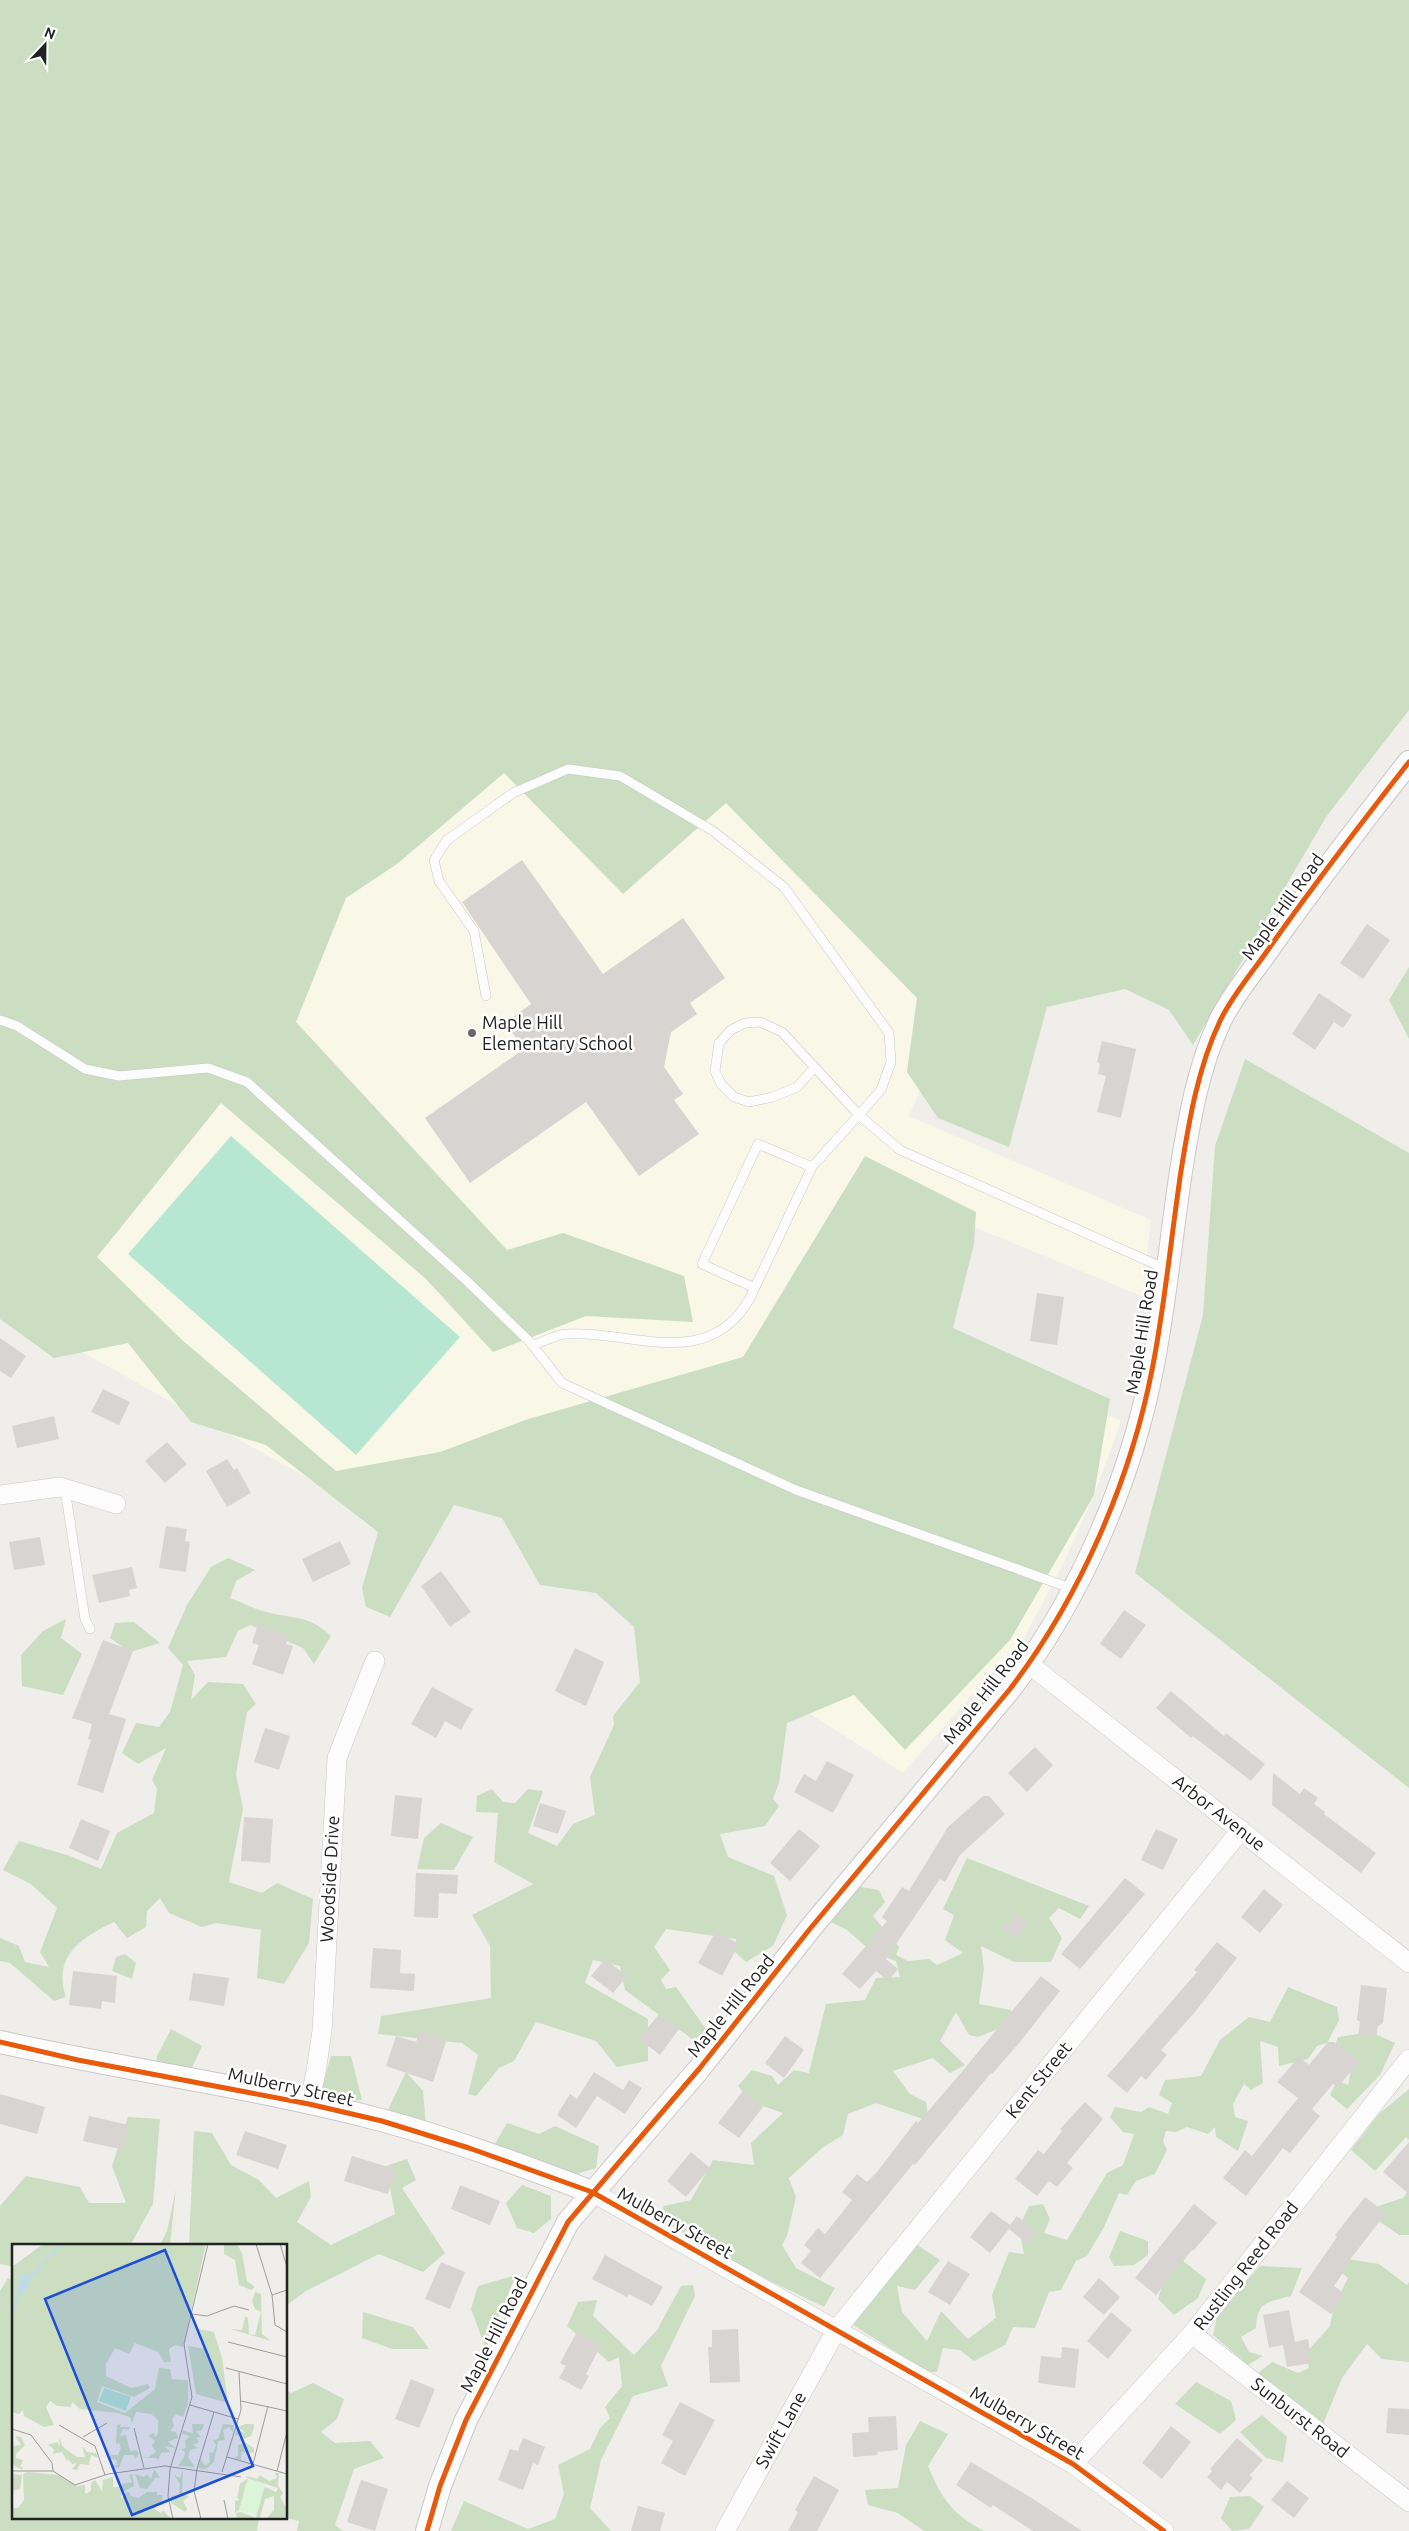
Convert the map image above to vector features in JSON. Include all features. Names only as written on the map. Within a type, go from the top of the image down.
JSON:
[{"type":"street","name":"Maple Hill Road","points":[[427,2531],[440,2486],[466,2420],[568,2222],[699,2069],[810,1930],[1010,1689],[1028,1664],[1073,1590],[1121,1484],[1137,1431],[1152,1370],[1188,1125],[1201,1073],[1220,1020],[1319,877],[1409,762]]},
{"type":"street","points":[[0,1495],[64,1488],[116,1504]]},
{"type":"street","name":"Woodside Drive","points":[[309,2104],[322,2031],[337,1758],[374,1661]]},
{"type":"street","name":"Arbor Avenue","points":[[1028,1664],[1409,1963]]},
{"type":"street","name":"Kent Street","points":[[837,2329],[1241,1830]]},
{"type":"street","name":"Mulberry Street","points":[[0,2042],[78,2060],[309,2104],[382,2120],[469,2148],[592,2192],[1073,2464],[1164,2531]]},
{"type":"street","name":"Rustling Reed Road","points":[[1073,2464],[1192,2334],[1409,2059]]},
{"type":"street","name":"Swift Lane","points":[[725,2531],[837,2329]]},
{"type":"street","name":"Sunburst Road","points":[[1192,2334],[1409,2502]]},
{"type":"lane","points":[[486,996],[474,931],[439,881],[434,860],[447,840],[513,793],[568,769],[620,776],[713,831],[784,886],[888,1033],[892,1062],[881,1090],[812,1167],[739,1318],[710,1338],[667,1344],[609,1335],[564,1334],[533,1345]]},
{"type":"lane","points":[[0,1020],[17,1026],[85,1069],[119,1076],[208,1068],[247,1082],[468,1282],[533,1345],[562,1383],[778,1482],[1073,1590]]},
{"type":"lane","points":[[814,1068],[797,1087],[773,1097],[749,1102],[734,1097],[721,1084],[715,1071],[720,1043],[731,1030],[745,1023],[760,1022],[782,1032],[859,1115],[900,1150],[1166,1269]]},
{"type":"lane","points":[[755,1288],[702,1264],[758,1144],[812,1167]]},
{"type":"lane","points":[[64,1488],[85,1619],[90,1629]]},
{"type":"shaded area","name":"Maple Hill Elementary School","points":[[0,458],[585,697],[981,949],[909,1116],[1151,1220],[1142,1296],[872,1185],[823,1292],[1121,1421],[1094,1495],[1063,1564],[1026,1634],[903,1773],[450,1485],[390,1617],[366,1607],[397,1528],[0,1306]]},
{"type":"green space","points":[[0,0],[1409,0],[1409,710],[1326,817],[1193,1045],[1169,1010],[1125,989],[1047,1007],[1009,1147],[938,1118],[907,1072],[917,998],[726,803],[623,894],[504,773],[397,864],[346,898],[296,1022],[507,1250],[563,1233],[684,1276],[693,1322],[586,1316],[493,1352],[426,1279],[221,1103],[97,1257],[182,1340],[336,1471],[440,1452],[525,1420],[743,1357],[865,1156],[976,1212],[974,1244],[953,1328],[1110,1399],[1094,1495],[1010,1640],[905,1750],[854,1695],[787,1723],[779,1783],[773,1799],[779,1806],[765,1826],[720,1834],[728,1857],[774,1876],[787,1915],[773,1946],[746,1962],[735,1952],[736,1939],[666,1929],[654,1947],[670,1970],[661,1980],[666,1989],[676,1987],[711,2036],[699,2044],[625,1990],[620,1966],[593,1960],[585,1983],[648,2019],[648,2061],[617,2067],[596,2041],[536,2022],[514,2061],[499,2068],[476,2096],[468,2094],[478,2055],[462,2043],[378,2034],[381,2016],[491,1998],[490,1946],[472,1915],[533,1884],[494,1862],[498,1813],[476,1812],[477,1796],[492,1789],[503,1802],[515,1803],[528,1789],[543,1791],[528,1833],[557,1846],[573,1824],[595,1815],[590,1777],[614,1725],[613,1716],[640,1682],[634,1627],[596,1593],[540,1585],[502,1518],[454,1505],[390,1617],[366,1607],[362,1588],[378,1532],[266,1445],[191,1422],[128,1343],[54,1358],[0,1319]]},
{"type":"green space","points":[[1409,967],[1409,1039],[1389,1000]]},
{"type":"green space","points":[[1245,1059],[1409,1153],[1409,1788],[1135,1573],[1203,1315],[1215,1146]]},
{"type":"green space","points":[[231,1136],[460,1337],[356,1455],[128,1254]]},
{"type":"green space","points":[[228,1558],[255,1570],[236,1581],[230,1598],[263,1611],[298,1618],[315,1624],[331,1636],[314,1664],[303,1648],[250,1625],[238,1631],[226,1657],[187,1661],[195,1675],[191,1700],[208,1682],[243,1684],[256,1704],[247,1712],[236,1774],[243,1809],[229,1882],[262,1893],[277,1883],[313,1899],[309,1943],[284,1984],[257,1978],[261,1930],[216,1923],[202,1927],[169,1913],[160,1898],[147,1911],[146,1927],[127,1938],[114,1922],[91,1934],[81,1942],[67,1959],[63,1970],[66,1997],[54,2001],[10,1963],[0,1961],[0,1938],[19,1946],[25,1962],[49,1967],[40,1952],[57,1908],[31,1884],[3,1870],[19,1841],[70,1856],[101,1869],[117,1833],[154,1813],[157,1789],[152,1780],[166,1748],[138,1764],[122,1753],[136,1723],[159,1727],[170,1712],[183,1665],[168,1648],[187,1605],[211,1567]]},
{"type":"green space","points":[[66,1619],[61,1638],[82,1654],[63,1695],[22,1686],[21,1655],[43,1631]]},
{"type":"green space","points":[[134,1622],[160,1643],[130,1652],[110,1638],[115,1623]]},
{"type":"green space","points":[[441,1823],[473,1837],[454,1870],[417,1869],[424,1838]]},
{"type":"green space","points":[[967,1858],[1089,1906],[1080,1919],[1059,1908],[1049,1918],[1062,1938],[1051,1962],[1014,1962],[981,1946],[984,1969],[979,2004],[1011,2010],[1011,2024],[978,2037],[969,2035],[956,2012],[940,2041],[965,2065],[950,2073],[933,2058],[893,2071],[910,2094],[926,2102],[929,2121],[876,2103],[848,2114],[843,2135],[822,2148],[789,2178],[796,2197],[787,2236],[782,2245],[796,2268],[835,2288],[824,2307],[731,2262],[657,2221],[664,2206],[691,2200],[713,2160],[754,2165],[751,2143],[783,2113],[751,2102],[738,2086],[752,2070],[772,2076],[778,2085],[794,2070],[809,2073],[826,2004],[865,2000],[876,1978],[900,1977],[896,1961],[872,1952],[847,1930],[829,1921],[856,1886],[879,1890],[885,1902],[873,1916],[899,1947],[896,1955],[908,1961],[929,1959],[937,1965],[963,1953],[945,1940],[954,1915],[943,1909]]},
{"type":"green space","points":[[125,1954],[136,1963],[132,1979],[112,1971],[116,1957]]},
{"type":"green space","points":[[1288,1987],[1337,2007],[1339,2020],[1327,2043],[1317,2046],[1308,2059],[1279,2066],[1278,2047],[1260,2041],[1263,2083],[1251,2090],[1244,2084],[1233,2104],[1235,2117],[1248,2121],[1238,2151],[1216,2137],[1215,2127],[1208,2134],[1187,2127],[1176,2132],[1166,2131],[1163,2141],[1167,2150],[1155,2174],[1136,2181],[1127,2195],[1119,2193],[1104,2227],[1087,2256],[1076,2261],[1061,2290],[1049,2292],[1035,2328],[1013,2327],[1005,2345],[974,2361],[960,2350],[943,2348],[937,2372],[928,2372],[853,2325],[916,2244],[940,2260],[915,2290],[897,2286],[902,2312],[927,2341],[941,2311],[968,2339],[996,2318],[992,2295],[1009,2252],[1024,2254],[1019,2227],[1029,2206],[1043,2204],[1050,2219],[1044,2233],[1067,2240],[1107,2173],[1123,2165],[1134,2134],[1123,2132],[1110,2117],[1115,2107],[1141,2112],[1149,2107],[1168,2114],[1172,2103],[1159,2095],[1165,2080],[1201,2076],[1220,2040],[1249,2017],[1270,2022]]},
{"type":"green space","points":[[171,2029],[202,2046],[191,2070],[156,2066],[157,2056]]},
{"type":"green space","points":[[1371,2032],[1395,2043],[1380,2075],[1347,2109],[1330,2095],[1337,2080],[1348,2085],[1352,2065],[1332,2052],[1338,2037]]},
{"type":"green space","points":[[331,2056],[351,2056],[362,2100],[341,2101],[322,2087]]},
{"type":"green space","points":[[406,2072],[423,2091],[426,2125],[388,2110]]},
{"type":"green space","points":[[1409,2089],[1409,2140],[1406,2137],[1375,2171],[1351,2150],[1379,2114]]},
{"type":"green space","points":[[128,2117],[160,2119],[153,2204],[131,2244],[12,2244],[12,2267],[0,2264],[0,2206],[26,2176],[80,2187],[89,2203],[126,2203],[112,2166]]},
{"type":"green space","points":[[507,2123],[539,2134],[555,2126],[599,2146],[596,2168],[573,2175],[495,2144]]},
{"type":"green space","points":[[194,2131],[212,2133],[231,2165],[259,2180],[276,2198],[309,2181],[311,2197],[297,2222],[331,2245],[395,2214],[386,2166],[407,2159],[416,2180],[402,2188],[445,2253],[423,2272],[379,2254],[306,2291],[288,2304],[288,2244],[189,2244]]},
{"type":"green space","points":[[522,2185],[551,2196],[551,2219],[534,2233],[517,2228],[506,2203]]},
{"type":"green space","points":[[176,2189],[170,2244],[160,2244],[167,2231]]},
{"type":"green space","points":[[1409,2190],[1409,2235],[1399,2235],[1379,2221],[1378,2206],[1403,2198]]},
{"type":"green space","points":[[1120,2231],[1148,2241],[1148,2255],[1134,2265],[1114,2266],[1109,2257]]},
{"type":"green space","points":[[1348,2259],[1379,2264],[1407,2285],[1409,2282],[1409,2362],[1382,2359],[1367,2344],[1342,2378],[1323,2424],[1257,2374],[1272,2362],[1298,2373],[1309,2368],[1306,2353],[1330,2326],[1334,2305],[1348,2278],[1338,2270]]},
{"type":"green space","points":[[1182,2260],[1206,2279],[1198,2298],[1174,2315],[1158,2299],[1167,2270]]},
{"type":"green space","points":[[1260,2266],[1302,2268],[1291,2296],[1265,2304],[1259,2312],[1256,2328],[1241,2337],[1249,2352],[1263,2356],[1248,2365],[1213,2335],[1218,2313]]},
{"type":"green space","points":[[516,2275],[486,2349],[471,2309],[478,2286]]},
{"type":"green space","points":[[8,2278],[12,2280],[12,2518],[259,2518],[257,2531],[0,2531],[0,2291]]},
{"type":"green space","points":[[693,2285],[695,2296],[661,2366],[668,2386],[633,2396],[601,2460],[590,2508],[611,2531],[451,2531],[464,2501],[528,2529],[555,2519],[564,2494],[558,2465],[590,2449],[600,2428],[610,2418],[605,2407],[622,2386],[619,2357],[609,2362],[567,2326],[578,2302],[597,2300],[593,2316],[634,2355],[657,2330],[681,2286]]},
{"type":"green space","points":[[363,2312],[413,2327],[429,2349],[392,2349],[362,2338]]},
{"type":"green space","points":[[1196,2382],[1231,2401],[1236,2420],[1220,2434],[1175,2404]]},
{"type":"green space","points":[[313,2383],[344,2399],[337,2419],[321,2432],[335,2443],[370,2441],[384,2458],[354,2469],[335,2525],[343,2531],[297,2531],[299,2521],[287,2518],[288,2391],[291,2393]]},
{"type":"green space","points":[[1262,2415],[1287,2437],[1283,2462],[1266,2458],[1240,2432]]},
{"type":"green space","points":[[920,2421],[948,2434],[928,2466],[943,2497],[956,2512],[984,2531],[924,2531],[898,2513],[868,2505],[865,2490],[898,2488],[906,2445]]},
{"type":"green space","points":[[1250,2496],[1264,2507],[1249,2529],[1232,2531],[1221,2518],[1230,2497]]},
{"type":"building","points":[[522,860],[603,974],[683,918],[725,978],[690,1003],[697,1014],[671,1032],[664,1067],[683,1094],[674,1100],[699,1134],[639,1176],[586,1102],[470,1183],[425,1118],[524,1049],[505,1023],[531,1004],[462,902]]},
{"type":"building","points":[[1367,924],[1390,940],[1363,979],[1340,963]]},
{"type":"building","points":[[1319,993],[1352,1015],[1343,1028],[1334,1022],[1315,1050],[1292,1034]]},
{"type":"building","points":[[1102,1041],[1136,1049],[1121,1118],[1097,1112],[1106,1076],[1098,1074],[1100,1064],[1097,1062]]},
{"type":"building","points":[[1037,1293],[1064,1297],[1057,1345],[1030,1341]]},
{"type":"building","points":[[0,1338],[26,1356],[11,1378],[0,1371]]},
{"type":"building","points":[[103,1389],[130,1402],[119,1425],[91,1412]]},
{"type":"building","points":[[54,1416],[59,1439],[17,1448],[12,1426]]},
{"type":"building","points":[[167,1442],[187,1464],[165,1483],[145,1461]]},
{"type":"building","points":[[227,1459],[234,1470],[237,1468],[251,1493],[227,1507],[206,1471]]},
{"type":"building","points":[[166,1526],[187,1529],[185,1541],[190,1542],[186,1572],[159,1568]]},
{"type":"building","points":[[40,1537],[45,1565],[14,1570],[9,1542]]},
{"type":"building","points":[[340,1541],[351,1564],[313,1582],[302,1559]]},
{"type":"building","points":[[132,1567],[137,1588],[129,1590],[130,1596],[99,1603],[92,1575]]},
{"type":"building","points":[[441,1571],[471,1612],[450,1627],[421,1586]]},
{"type":"building","points":[[1124,1610],[1146,1625],[1121,1659],[1100,1644]]},
{"type":"building","points":[[258,1624],[289,1635],[286,1644],[293,1646],[283,1675],[252,1664],[259,1645],[252,1643]]},
{"type":"building","points":[[103,1640],[133,1651],[109,1714],[126,1719],[103,1793],[77,1785],[91,1740],[88,1739],[92,1724],[72,1718]]},
{"type":"building","points":[[575,1648],[604,1662],[586,1706],[555,1691]]},
{"type":"building","points":[[432,1687],[473,1709],[461,1730],[445,1721],[436,1738],[411,1724]]},
{"type":"building","points":[[1171,1691],[1224,1736],[1226,1733],[1265,1764],[1251,1781],[1193,1736],[1191,1738],[1156,1708]]},
{"type":"building","points":[[265,1728],[290,1736],[279,1770],[254,1762]]},
{"type":"building","points":[[1035,1747],[1053,1765],[1027,1792],[1008,1773]]},
{"type":"building","points":[[827,1761],[854,1775],[833,1813],[794,1792],[804,1774],[816,1781]]},
{"type":"building","points":[[1273,1773],[1300,1794],[1304,1788],[1318,1798],[1314,1804],[1325,1812],[1324,1814],[1376,1853],[1361,1873],[1272,1805]]},
{"type":"building","points":[[395,1795],[422,1798],[418,1839],[391,1836]]},
{"type":"building","points":[[983,1796],[989,1796],[1005,1814],[960,1855],[945,1882],[940,1879],[886,1959],[898,1969],[888,1981],[876,1971],[860,1989],[842,1974],[887,1921],[882,1917],[902,1887],[909,1891],[948,1827]]},
{"type":"building","points":[[540,1803],[566,1811],[558,1834],[533,1826]]},
{"type":"building","points":[[244,1817],[273,1819],[270,1863],[241,1861]]},
{"type":"building","points":[[81,1819],[110,1831],[98,1861],[69,1848]]},
{"type":"building","points":[[799,1829],[820,1846],[790,1881],[770,1863]]},
{"type":"building","points":[[1156,1829],[1178,1839],[1163,1870],[1141,1860]]},
{"type":"building","points":[[416,1873],[458,1875],[457,1894],[439,1893],[438,1918],[414,1917]]},
{"type":"building","points":[[1125,1878],[1145,1894],[1080,1969],[1061,1954]]},
{"type":"building","points":[[1264,1889],[1283,1905],[1260,1933],[1241,1917]]},
{"type":"building","points":[[1016,1913],[1028,1923],[1016,1939],[1003,1930]]},
{"type":"building","points":[[716,1931],[739,1944],[722,1976],[698,1963]]},
{"type":"building","points":[[1217,1942],[1237,1958],[1195,2012],[1161,2050],[1167,2055],[1146,2080],[1141,2076],[1127,2093],[1107,2076],[1197,1972],[1194,1970]]},
{"type":"building","points":[[373,1948],[401,1950],[400,1973],[415,1974],[414,1991],[370,1988]]},
{"type":"building","points":[[605,1959],[627,1976],[613,1993],[591,1976]]},
{"type":"building","points":[[73,1971],[117,1976],[115,2003],[102,2001],[101,2009],[69,2005]]},
{"type":"building","points":[[193,1973],[229,1978],[224,2006],[189,2000]]},
{"type":"building","points":[[1041,1976],[1060,1991],[1020,2042],[991,2073],[915,2165],[913,2164],[820,2278],[801,2263],[811,2251],[804,2245],[818,2228],[825,2234],[852,2200],[842,2192],[857,2174],[867,2182],[877,2172],[916,2121],[918,2123]]},
{"type":"building","points":[[1361,1985],[1387,1988],[1383,2023],[1378,2026],[1376,2037],[1358,2035],[1360,2022],[1357,2020]]},
{"type":"building","points":[[659,2014],[679,2029],[660,2055],[639,2039]]},
{"type":"building","points":[[420,2031],[447,2039],[433,2082],[386,2066],[396,2036],[416,2042]]},
{"type":"building","points":[[785,2036],[804,2050],[784,2078],[765,2063]]},
{"type":"building","points":[[1328,2042],[1334,2042],[1359,2062],[1337,2088],[1333,2084],[1312,2109],[1320,2116],[1290,2153],[1283,2148],[1246,2196],[1223,2178],[1245,2150],[1252,2156],[1298,2098],[1277,2082],[1299,2057],[1309,2065]]},
{"type":"building","points":[[594,2072],[623,2090],[629,2080],[642,2088],[625,2114],[597,2096],[576,2128],[557,2115],[570,2094],[577,2099]]},
{"type":"building","points":[[743,2091],[763,2107],[739,2138],[718,2123]]},
{"type":"building","points":[[0,2094],[45,2107],[37,2134],[0,2124]]},
{"type":"building","points":[[1085,2102],[1103,2119],[1067,2163],[1073,2168],[1057,2187],[1049,2181],[1037,2196],[1015,2179],[1038,2150],[1044,2154],[1062,2131],[1060,2129]]},
{"type":"building","points":[[89,2116],[129,2125],[124,2150],[83,2141]]},
{"type":"building","points":[[245,2131],[287,2145],[278,2169],[236,2155]]},
{"type":"building","points":[[1409,2142],[1409,2194],[1383,2172]]},
{"type":"building","points":[[691,2152],[710,2168],[686,2197],[667,2181]]},
{"type":"building","points":[[352,2156],[395,2169],[388,2194],[344,2181]]},
{"type":"building","points":[[460,2185],[500,2201],[490,2225],[451,2209]]},
{"type":"building","points":[[1365,2197],[1386,2213],[1345,2266],[1347,2267],[1334,2286],[1345,2294],[1331,2314],[1299,2292],[1337,2237],[1335,2235]]},
{"type":"building","points":[[1194,2204],[1217,2223],[1192,2250],[1156,2295],[1135,2278]]},
{"type":"building","points":[[991,2211],[1010,2225],[1017,2216],[1037,2232],[1027,2244],[1009,2229],[990,2253],[970,2237]]},
{"type":"building","points":[[605,2255],[663,2287],[652,2306],[629,2294],[627,2297],[592,2279]]},
{"type":"building","points":[[948,2261],[970,2274],[950,2305],[928,2292]]},
{"type":"building","points":[[441,2262],[465,2272],[450,2309],[425,2299]]},
{"type":"building","points":[[1099,2278],[1120,2297],[1104,2315],[1083,2297]]},
{"type":"building","points":[[1289,2310],[1295,2342],[1308,2339],[1312,2363],[1287,2367],[1283,2345],[1269,2348],[1263,2315]]},
{"type":"building","points":[[1111,2312],[1132,2330],[1108,2359],[1087,2341]]},
{"type":"building","points":[[738,2329],[740,2382],[710,2383],[708,2347],[712,2347],[712,2330]]},
{"type":"building","points":[[577,2332],[601,2345],[586,2374],[589,2376],[581,2390],[559,2378],[566,2366],[560,2363]]},
{"type":"building","points":[[1062,2347],[1079,2349],[1075,2388],[1038,2383],[1041,2356],[1061,2358]]},
{"type":"building","points":[[411,2379],[435,2389],[419,2428],[395,2419]]},
{"type":"building","points":[[680,2402],[715,2420],[685,2476],[661,2463],[673,2441],[662,2435]]},
{"type":"building","points":[[1388,2408],[1409,2409],[1409,2435],[1386,2433]]},
{"type":"building","points":[[896,2416],[898,2450],[877,2452],[878,2455],[853,2457],[852,2433],[869,2432],[868,2417]]},
{"type":"building","points":[[1171,2426],[1191,2442],[1162,2479],[1142,2463]]},
{"type":"building","points":[[523,2438],[545,2447],[538,2465],[533,2463],[523,2490],[498,2480],[510,2449],[518,2451]]},
{"type":"building","points":[[1237,2438],[1263,2460],[1250,2475],[1253,2478],[1240,2493],[1227,2482],[1221,2490],[1207,2477],[1212,2471],[1210,2469]]},
{"type":"building","points":[[971,2462],[1082,2531],[1033,2531],[993,2505],[991,2508],[956,2485]]},
{"type":"building","points":[[814,2476],[839,2490],[817,2531],[788,2531],[798,2512],[795,2510]]},
{"type":"building","points":[[361,2480],[388,2489],[375,2531],[347,2522]]},
{"type":"building","points":[[1287,2481],[1309,2498],[1294,2518],[1271,2500]]},
{"type":"building","points":[[638,2506],[665,2513],[660,2531],[631,2531]]},
{"type":"cycle path","points":[[427,2531],[440,2486],[466,2420],[568,2222],[699,2069],[809,1930],[1010,1689],[1058,1617],[1099,1538],[1116,1496],[1142,1412],[1161,1321],[1187,1133],[1200,1075],[1212,1039],[1225,1011],[1238,992],[1322,875],[1409,762]]},
{"type":"cycle path","points":[[0,2042],[78,2060],[309,2104],[382,2121],[469,2148],[592,2192],[1073,2464],[1164,2531]]},
{"type":"place","name":"Maple Hill Elementary School","points":[[472,1033]]}]
